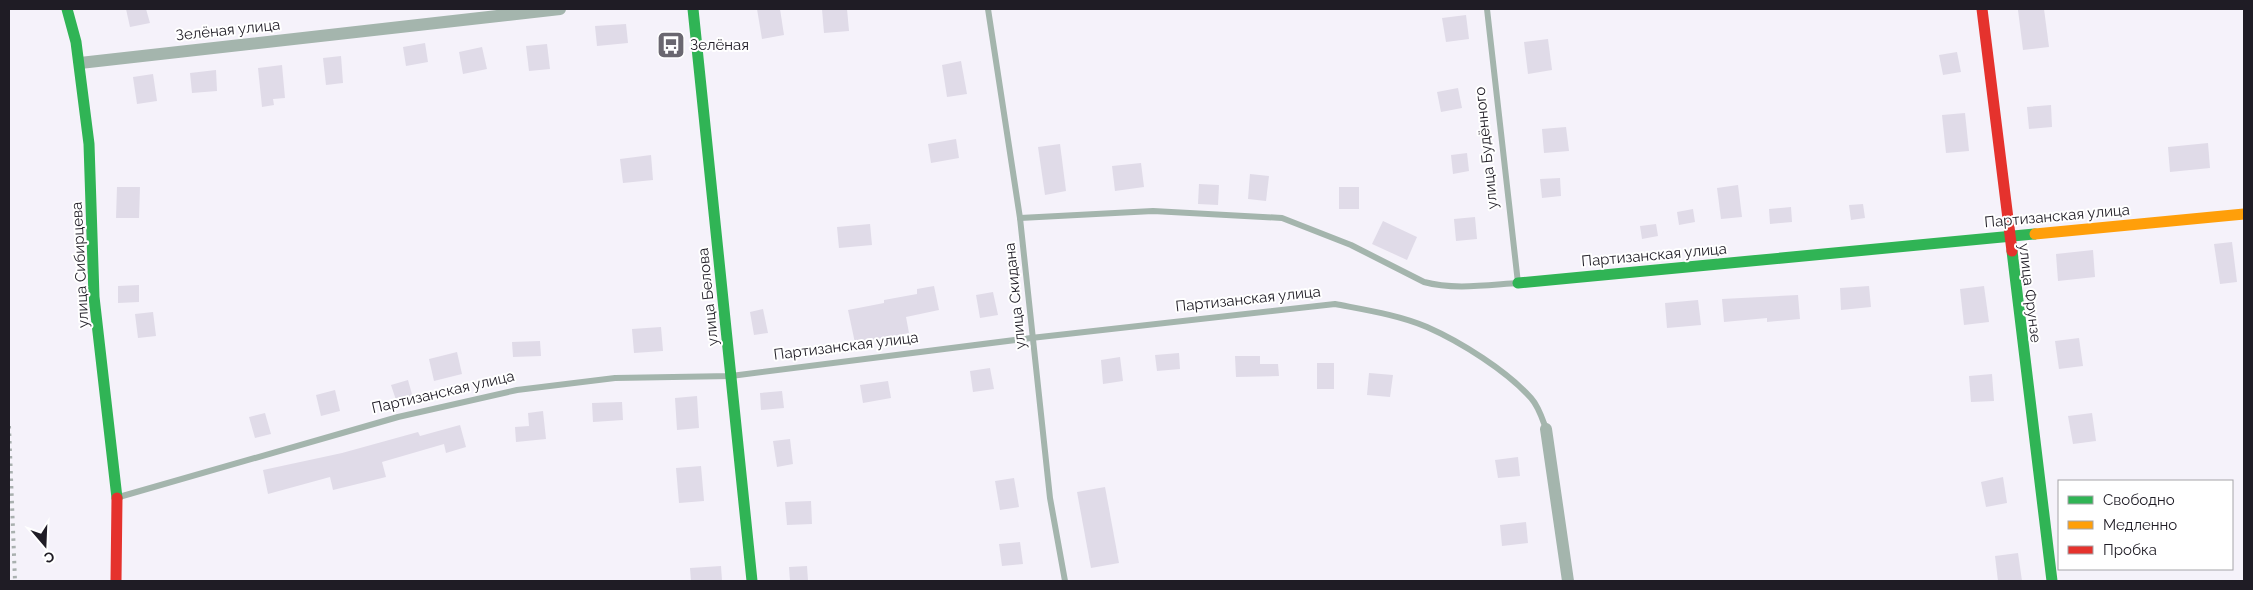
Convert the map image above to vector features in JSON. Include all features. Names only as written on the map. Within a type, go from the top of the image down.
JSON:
[{"type":"street","name":"улица Сибирцева","points":[[67,9],[80,63],[89,144],[94,297],[117,498],[116,581]]},
{"type":"street","name":"Зелёная улица","points":[[80,63],[560,9]]},
{"type":"street","name":"улица Белова","points":[[693,9],[752,581]]},
{"type":"street","name":"улица Фрунзе","points":[[1982,9],[2008,236],[2052,581]]},
{"type":"street","name":"Партизанская улица","points":[[1518,283],[2244,214]]},
{"type":"street","points":[[1546,429],[1568,581]]},
{"type":"lane","name":"улица Скидана","points":[[988,9],[1020,218],[1050,498],[1065,581]]},
{"type":"lane","name":"улица Будённого","points":[[1488,9],[1518,283]]},
{"type":"lane","name":"Партизанская улица","points":[[1020,218],[1153,211],[1282,218],[1351,244],[1424,282],[1435,285],[1518,283]]},
{"type":"lane","name":"Партизанская улица","points":[[117,498],[398,417],[517,390],[615,378],[731,376],[1032,338],[1335,304],[1381,313],[1427,327],[1468,349],[1508,378],[1532,399],[1546,429]]},
{"type":"building","points":[[126,9],[146,9],[150,23],[130,27]]},
{"type":"building","points":[[757,9],[780,9],[784,35],[762,39]]},
{"type":"building","points":[[822,9],[847,9],[849,31],[824,33]]},
{"type":"building","points":[[2044,9],[2049,47],[2023,50],[2018,10]]},
{"type":"building","points":[[1466,15],[1469,39],[1446,42],[1442,18]]},
{"type":"building","points":[[626,24],[628,43],[597,46],[595,26]]},
{"type":"building","points":[[1548,39],[1552,70],[1528,74],[1524,42]]},
{"type":"building","points":[[425,43],[428,62],[406,66],[403,47]]},
{"type":"building","points":[[547,44],[550,69],[529,71],[526,46]]},
{"type":"building","points":[[482,47],[487,69],[463,74],[459,52]]},
{"type":"building","points":[[1957,52],[1961,72],[1943,75],[1939,55]]},
{"type":"building","points":[[341,56],[343,83],[326,85],[323,58]]},
{"type":"building","points":[[961,61],[967,94],[947,97],[942,65]]},
{"type":"building","points":[[282,65],[285,98],[273,99],[274,105],[262,107],[258,68]]},
{"type":"building","points":[[216,70],[217,91],[192,93],[190,73]]},
{"type":"building","points":[[153,74],[157,101],[137,104],[133,77]]},
{"type":"building","points":[[1458,88],[1462,108],[1441,112],[1437,92]]},
{"type":"building","points":[[2051,105],[2052,127],[2029,129],[2027,107]]},
{"type":"building","points":[[1965,113],[1969,151],[1946,153],[1942,115]]},
{"type":"building","points":[[1566,127],[1569,151],[1544,153],[1542,129]]},
{"type":"building","points":[[956,139],[959,158],[931,163],[928,144]]},
{"type":"building","points":[[2208,143],[2210,168],[2170,172],[2168,147]]},
{"type":"building","points":[[1060,144],[1066,191],[1045,195],[1038,147]]},
{"type":"building","points":[[1467,153],[1469,171],[1453,174],[1451,155]]},
{"type":"building","points":[[651,155],[653,180],[623,183],[620,159]]},
{"type":"building","points":[[1141,163],[1144,187],[1115,191],[1112,166]]},
{"type":"building","points":[[1250,174],[1269,176],[1266,201],[1248,199]]},
{"type":"building","points":[[1560,178],[1561,196],[1542,198],[1540,179]]},
{"type":"building","points":[[1199,184],[1219,185],[1218,205],[1198,204]]},
{"type":"building","points":[[1738,185],[1742,217],[1721,219],[1717,188]]},
{"type":"building","points":[[117,187],[140,187],[139,218],[116,218]]},
{"type":"building","points":[[1339,187],[1359,187],[1359,209],[1339,209]]},
{"type":"building","points":[[1863,204],[1865,218],[1851,220],[1849,205]]},
{"type":"building","points":[[1791,207],[1792,222],[1770,224],[1769,209]]},
{"type":"building","points":[[1693,209],[1695,222],[1679,225],[1677,212]]},
{"type":"building","points":[[1475,217],[1477,239],[1456,241],[1454,219]]},
{"type":"building","points":[[1383,221],[1417,237],[1407,260],[1372,244]]},
{"type":"building","points":[[870,224],[872,245],[839,248],[837,227]]},
{"type":"building","points":[[1656,224],[1658,236],[1642,239],[1640,226]]},
{"type":"building","points":[[2232,242],[2237,282],[2220,284],[2214,244]]},
{"type":"building","points":[[2093,250],[2095,277],[2058,281],[2056,254]]},
{"type":"building","points":[[139,285],[139,302],[118,303],[118,286]]},
{"type":"building","points":[[934,286],[939,310],[906,317],[909,333],[855,343],[848,310],[884,303],[884,300],[917,294],[917,289]]},
{"type":"building","points":[[1869,286],[1871,307],[1841,310],[1840,288]]},
{"type":"building","points":[[1984,286],[1989,322],[1964,325],[1960,289]]},
{"type":"building","points":[[993,292],[998,315],[980,318],[976,295]]},
{"type":"building","points":[[1798,295],[1800,319],[1767,322],[1767,318],[1724,322],[1722,299]]},
{"type":"building","points":[[1698,300],[1701,325],[1667,328],[1665,303]]},
{"type":"building","points":[[763,309],[768,333],[754,335],[750,312]]},
{"type":"building","points":[[153,312],[156,336],[138,338],[135,314]]},
{"type":"building","points":[[661,327],[663,351],[634,353],[632,329]]},
{"type":"building","points":[[2079,338],[2083,366],[2059,369],[2055,341]]},
{"type":"building","points":[[540,341],[541,356],[513,357],[512,342]]},
{"type":"building","points":[[457,352],[462,374],[434,381],[429,359]]},
{"type":"building","points":[[1179,353],[1180,369],[1157,371],[1155,355]]},
{"type":"building","points":[[1235,356],[1260,356],[1260,364],[1278,364],[1279,376],[1236,377]]},
{"type":"building","points":[[1120,357],[1123,381],[1103,384],[1101,360]]},
{"type":"building","points":[[1317,363],[1334,363],[1334,389],[1317,389]]},
{"type":"building","points":[[990,368],[994,389],[973,392],[970,371]]},
{"type":"building","points":[[1369,373],[1393,375],[1390,397],[1367,395]]},
{"type":"building","points":[[1992,374],[1994,401],[1971,402],[1969,376]]},
{"type":"building","points":[[408,380],[413,398],[397,403],[391,385]]},
{"type":"building","points":[[888,381],[891,398],[863,403],[860,385]]},
{"type":"building","points":[[335,390],[340,411],[321,416],[316,395]]},
{"type":"building","points":[[782,391],[784,408],[761,410],[760,393]]},
{"type":"building","points":[[697,396],[699,428],[677,430],[675,398]]},
{"type":"building","points":[[622,402],[623,420],[593,422],[592,403]]},
{"type":"building","points":[[543,411],[546,439],[516,442],[515,427],[529,426],[528,413]]},
{"type":"building","points":[[265,413],[271,434],[255,438],[249,417]]},
{"type":"building","points":[[2092,413],[2096,441],[2073,444],[2068,416]]},
{"type":"building","points":[[460,425],[466,447],[446,453],[444,444],[382,462],[386,477],[333,490],[330,477],[268,494],[263,470],[342,453],[418,432],[420,436]]},
{"type":"building","points":[[790,439],[793,464],[777,467],[773,441]]},
{"type":"building","points":[[1518,457],[1520,476],[1498,478],[1495,460]]},
{"type":"building","points":[[701,466],[704,501],[679,503],[676,468]]},
{"type":"building","points":[[2003,477],[2007,503],[1986,507],[1981,482]]},
{"type":"building","points":[[1014,478],[1019,507],[1000,510],[995,481]]},
{"type":"building","points":[[1105,487],[1119,563],[1091,568],[1077,492]]},
{"type":"building","points":[[811,501],[812,524],[787,525],[785,502]]},
{"type":"building","points":[[1526,522],[1528,543],[1502,546],[1500,525]]},
{"type":"building","points":[[1020,542],[1023,564],[1002,566],[999,544]]},
{"type":"building","points":[[2018,553],[2022,581],[1998,581],[1995,556]]},
{"type":"building","points":[[721,566],[722,581],[691,581],[690,568]]},
{"type":"building","points":[[807,566],[808,581],[790,581],[789,567]]},
{"type":"railway","points":[[9,426],[15,581]]},
{"type":"traffic: fast","points":[[67,9],[76,42],[89,144],[94,297],[117,498]]},
{"type":"traffic: fast","points":[[693,9],[752,581]]},
{"type":"traffic: fast","points":[[1518,283],[2035,234]]},
{"type":"traffic: fast","points":[[2012,251],[2052,581]]},
{"type":"traffic: slow","points":[[2035,234],[2244,214]]},
{"type":"traffic: jam","points":[[1982,9],[2012,251]]},
{"type":"traffic: jam","points":[[116,581],[117,498]]},
{"type":"place","name":"Зелёная","points":[[671,45]]}]
